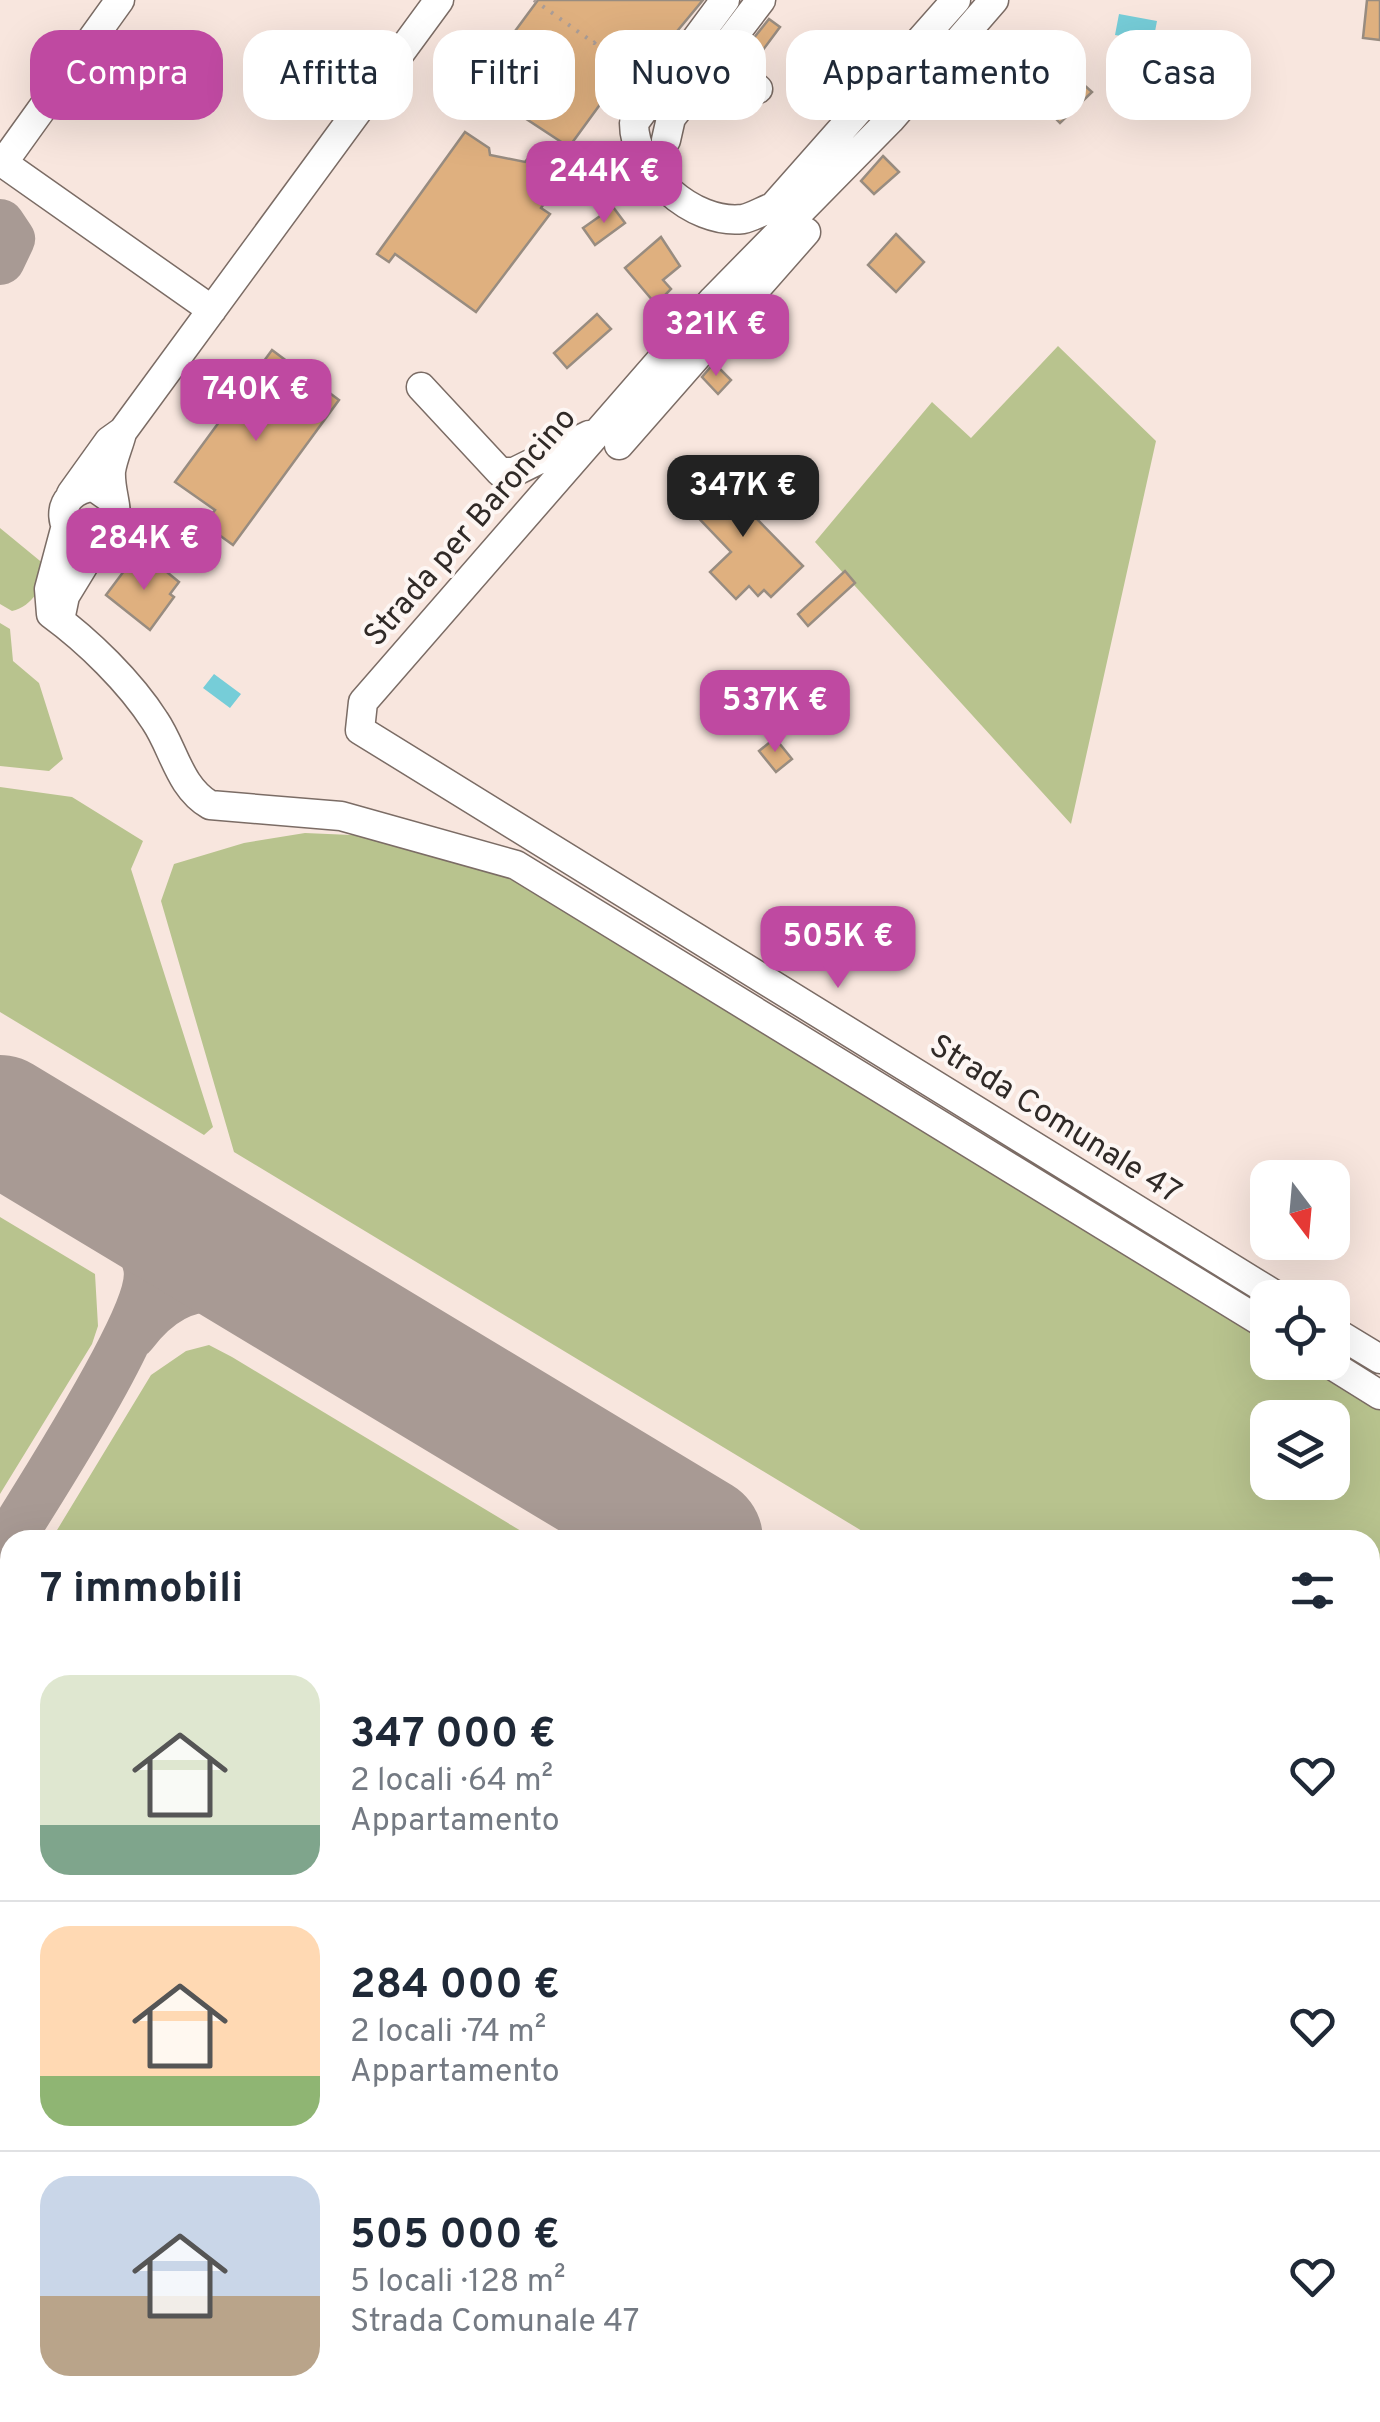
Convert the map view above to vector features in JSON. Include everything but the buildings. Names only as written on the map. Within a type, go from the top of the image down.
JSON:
[{"type":"street","points":[[120,0],[3,163],[212,310]]},
{"type":"street","points":[[440,0],[123,432],[110,441],[63,504],[65,528],[47,603],[50,614],[156,722],[187,784],[210,806],[342,816],[516,865],[1250,1315]]},
{"type":"street","points":[[725,0],[634,123],[634,145],[657,180],[700,210],[742,219],[773,207],[956,0]]},
{"type":"street","points":[[646,167],[666,140],[672,118],[760,0]]},
{"type":"street","points":[[844,125],[847,110],[944,0]]},
{"type":"street","name":"Strada per Baroncino","points":[[363,702],[882,145],[890,120],[994,0]]},
{"type":"street","points":[[666,140],[685,129],[692,120]]},
{"type":"street","points":[[421,387],[500,472],[514,472],[609,437]]},
{"type":"street","points":[[60,620],[64,596],[98,542],[116,526],[112,472],[123,432]]},
{"type":"street","points":[[70,494],[94,486],[114,501]]},
{"type":"street","points":[[65,528],[73,538],[98,542]]},
{"type":"street","name":"Strada Comunale 47","points":[[363,702],[360,730],[1251,1280]]},
{"type":"street","points":[[1350,1341],[1380,1359]]},
{"type":"street","points":[[1350,1377],[1380,1395]]},
{"type":"path","points":[[534,0],[595,42]]},
{"type":"green space","points":[[1058,346],[1156,441],[1071,824],[815,542],[932,402],[971,438]]},
{"type":"green space","points":[[0,528],[45,565],[36,594],[26,605],[12,611],[0,604]]},
{"type":"green space","points":[[0,623],[10,629],[13,661],[39,683],[63,759],[49,771],[0,766]]},
{"type":"green space","points":[[0,787],[72,797],[143,841],[131,869],[213,1127],[204,1135],[0,1012]]},
{"type":"green space","points":[[305,833],[374,836],[513,874],[1250,1320],[1250,1380],[1350,1380],[1380,1398],[1380,1530],[860,1530],[234,1152],[161,901],[174,864],[244,843]]},
{"type":"green space","points":[[0,1217],[95,1274],[98,1326],[92,1344],[0,1494]]},
{"type":"green space","points":[[209,1345],[232,1357],[519,1530],[57,1530],[151,1375],[186,1351]]},
{"type":"water","points":[[1119,14],[1157,21],[1155,30],[1116,30]]},
{"type":"water","points":[[214,674],[241,694],[230,708],[203,688]]},
{"type":"taxiway","points":[[0,224],[10,239],[0,260]]},
{"type":"taxiway","points":[[16,1530],[113,1365],[146,1290],[148,1266],[136,1235],[104,1194],[66,1159]]},
{"type":"taxiway","points":[[132,1334],[154,1310],[176,1295],[199,1288],[248,1290],[327,1316]]},
{"type":"runway","points":[[0,1119],[682,1530]]}]
